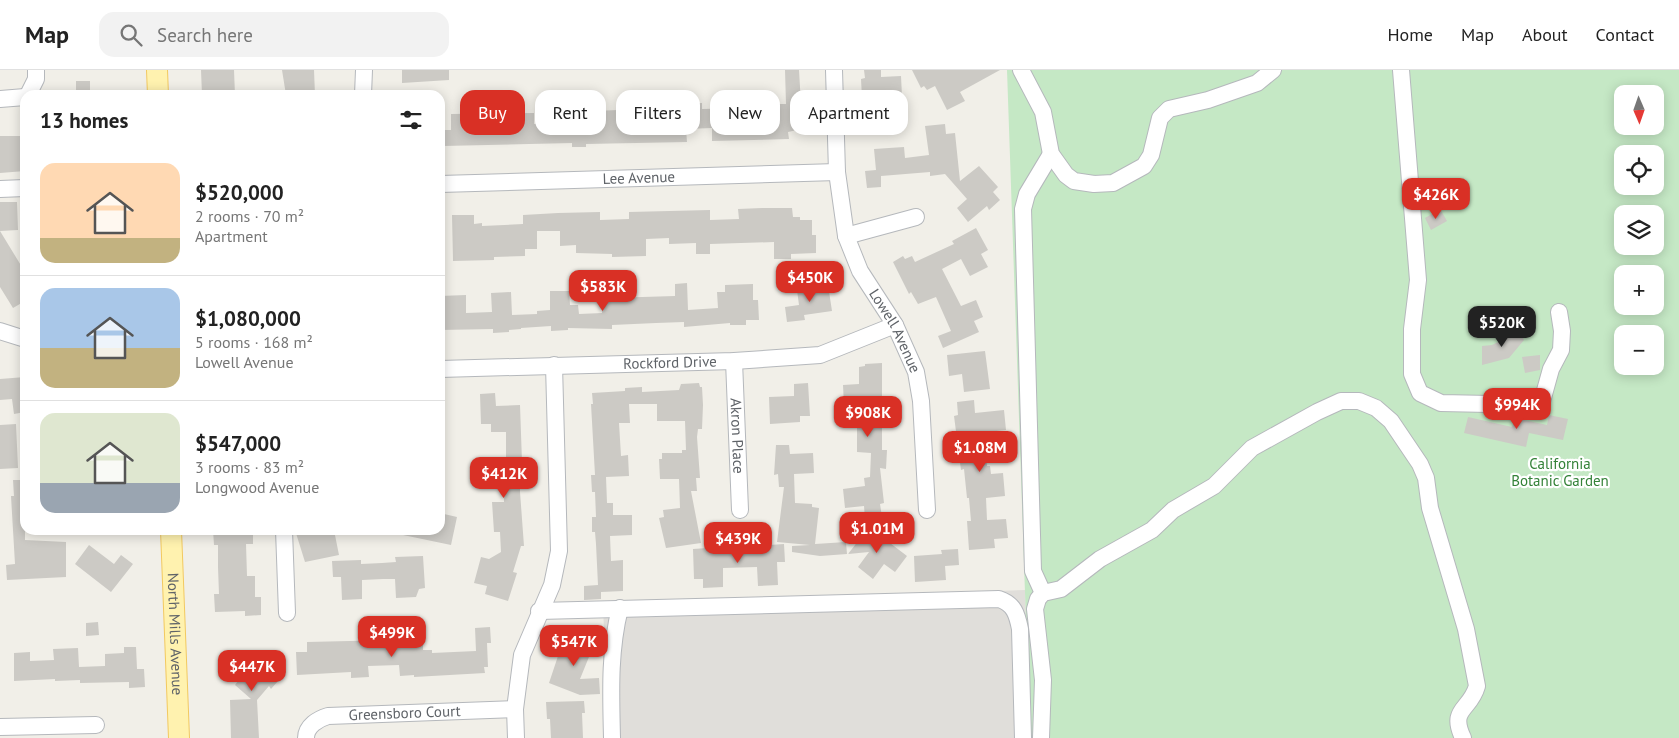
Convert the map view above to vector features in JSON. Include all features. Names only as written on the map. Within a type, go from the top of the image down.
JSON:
[{"type":"main road","points":[[157,70],[158,90]]},
{"type":"main road","name":"North Mills Avenue","points":[[171,535],[179,738]]},
{"type":"street","points":[[29,90],[36,79],[36,70]]},
{"type":"street","points":[[363,90],[364,70]]},
{"type":"street","name":"Lowell Avenue","points":[[834,70],[837,172],[846,236],[860,271],[895,325],[916,372],[921,401],[927,510]]},
{"type":"street","points":[[1021,70],[1043,112],[1051,154],[1066,175],[1074,180],[1094,184],[1113,183],[1144,166],[1151,154],[1160,118],[1169,109],[1208,100],[1256,84],[1273,70]]},
{"type":"street","points":[[1402,70],[1418,280],[1412,329],[1412,374],[1420,393],[1441,403],[1542,405],[1551,369],[1561,350],[1562,330],[1559,312]]},
{"type":"street","points":[[0,100],[20,98]]},
{"type":"street","points":[[1043,593],[1033,571],[1023,209],[1027,194],[1051,154]]},
{"type":"street","name":"Lee Avenue","points":[[445,184],[837,172]]},
{"type":"street","points":[[0,189],[20,188]]},
{"type":"street","points":[[846,236],[916,217]]},
{"type":"street","name":"Rockford Drive","points":[[445,369],[734,361],[820,355],[895,325]]},
{"type":"street","points":[[0,331],[20,337]]},
{"type":"street","name":"Akron Place","points":[[734,361],[740,510]]},
{"type":"street","points":[[516,738],[515,709],[522,655],[539,611],[552,585],[559,551],[554,365]]},
{"type":"street","points":[[1041,738],[1043,680],[1035,608],[1038,599],[1043,593],[1061,590],[1100,559],[1152,530],[1173,510],[1214,486],[1252,448],[1341,401],[1359,401],[1376,408],[1391,421],[1420,464],[1426,478],[1430,508],[1466,629],[1477,686],[1475,694],[1460,710],[1457,719],[1463,738]]},
{"type":"street","points":[[284,535],[287,613]]},
{"type":"street","points":[[539,611],[999,599],[1010,603],[1016,613],[1020,629],[1024,738]]},
{"type":"street","points":[[612,738],[610,677],[614,634],[620,608]]},
{"type":"street","name":"Greensboro Court","points":[[306,738],[306,734],[315,720],[328,716],[515,709]]},
{"type":"street","points":[[0,728],[96,725]]},
{"type":"shaded area","points":[[1025,590],[1030,738],[608,738],[603,605]]},
{"type":"green space","name":"California Botanic Garden","points":[[1007,70],[1679,70],[1679,738],[1030,738]]},
{"type":"building","points":[[201,70],[234,70],[235,90],[202,90]]},
{"type":"building","points":[[282,70],[314,70],[315,90],[285,90]]},
{"type":"building","points":[[402,70],[449,70],[449,80],[402,83]]},
{"type":"building","points":[[785,70],[799,70],[800,90],[790,90],[789,139],[712,141],[712,135],[780,135],[780,104],[786,104]]},
{"type":"building","points":[[864,70],[881,70],[881,77],[901,76],[902,90],[862,90],[861,79],[865,78]]},
{"type":"building","points":[[912,70],[1000,70],[960,92],[965,101],[947,110],[935,86],[927,90],[924,86],[921,88]]},
{"type":"building","points":[[76,81],[90,81],[90,90],[76,90]]},
{"type":"building","points":[[700,103],[702,103],[702,109],[710,109],[710,128],[700,128]]},
{"type":"building","points":[[606,110],[616,110],[616,135],[686,135],[687,142],[586,144],[586,147],[572,147],[572,143],[445,146],[445,130],[451,130],[451,114],[460,114],[460,135],[525,135],[525,113],[534,113],[535,135],[606,135]]},
{"type":"building","points":[[945,124],[946,134],[955,133],[960,181],[979,166],[998,187],[993,192],[1000,200],[989,210],[987,206],[968,222],[957,208],[967,199],[945,174],[930,176],[930,172],[881,176],[881,187],[867,188],[865,171],[876,170],[874,149],[904,147],[905,158],[929,155],[925,126]]},
{"type":"building","points":[[0,136],[20,136],[20,171],[0,173]]},
{"type":"building","points":[[0,202],[17,202],[18,230],[0,231]]},
{"type":"building","points":[[792,208],[793,217],[800,217],[800,220],[812,220],[812,235],[816,235],[816,253],[791,254],[791,259],[774,259],[774,242],[710,244],[710,254],[696,254],[696,243],[669,244],[669,238],[646,239],[646,256],[612,257],[612,254],[576,253],[576,245],[560,246],[560,231],[537,231],[537,249],[525,249],[525,256],[494,257],[494,260],[453,261],[452,215],[474,215],[474,224],[482,223],[482,226],[523,224],[523,215],[558,213],[600,212],[600,220],[629,219],[629,212],[710,210],[710,220],[739,219],[738,209]]},
{"type":"building","points":[[1440,209],[1447,221],[1431,230],[1425,218]]},
{"type":"building","points":[[976,228],[988,250],[981,254],[988,267],[970,276],[961,259],[942,269],[961,306],[976,300],[983,317],[974,321],[979,332],[943,348],[938,336],[951,331],[936,297],[918,304],[911,292],[909,294],[893,262],[903,256],[905,259],[912,256],[915,262],[954,244],[952,241]]},
{"type":"building","points":[[0,231],[20,264],[20,304],[13,308],[0,287]]},
{"type":"building","points":[[687,283],[688,310],[718,308],[717,292],[725,292],[725,285],[753,284],[753,300],[758,300],[759,320],[746,320],[746,325],[730,325],[730,323],[684,327],[684,322],[612,325],[612,329],[568,328],[568,330],[551,331],[551,326],[521,328],[509,330],[509,332],[493,333],[493,329],[445,330],[445,296],[466,295],[466,313],[492,312],[491,293],[511,292],[512,315],[537,314],[537,311],[550,310],[550,291],[569,291],[570,305],[578,305],[579,314],[602,313],[602,300],[610,300],[610,298],[675,296],[675,284]]},
{"type":"building","points":[[828,285],[832,311],[804,315],[805,320],[787,322],[785,307],[799,305],[797,290]]},
{"type":"building","points":[[1517,326],[1524,340],[1509,358],[1482,365],[1482,346],[1492,345],[1502,340]]},
{"type":"building","points":[[985,351],[990,389],[964,392],[962,374],[949,376],[947,355]]},
{"type":"building","points":[[1540,355],[1540,370],[1525,373],[1522,357]]},
{"type":"building","points":[[882,363],[882,450],[887,450],[886,469],[880,468],[884,503],[880,504],[882,517],[865,519],[864,506],[845,508],[843,489],[865,486],[864,478],[870,477],[871,453],[857,452],[857,410],[852,411],[852,405],[844,405],[843,385],[859,384],[859,367],[865,366],[865,364]]},
{"type":"building","points":[[20,377],[20,413],[14,414],[12,399],[0,400],[0,379]]},
{"type":"building","points":[[699,383],[700,387],[702,387],[703,405],[702,429],[698,429],[697,437],[700,478],[696,478],[697,491],[691,491],[701,543],[666,548],[659,518],[664,517],[663,510],[680,508],[679,479],[660,479],[659,459],[662,459],[662,453],[682,453],[682,450],[686,450],[685,421],[657,421],[657,404],[629,404],[630,423],[619,423],[621,456],[628,455],[629,476],[606,477],[607,503],[613,503],[613,515],[632,515],[632,535],[610,536],[611,561],[623,560],[623,591],[601,592],[601,599],[584,600],[584,586],[598,585],[595,532],[592,532],[592,517],[596,517],[595,492],[592,492],[591,475],[595,475],[592,393],[625,391],[625,388],[642,387],[642,392],[679,390],[681,384]]},
{"type":"building","points":[[808,383],[810,416],[800,416],[800,422],[770,424],[769,397],[794,396],[794,384]]},
{"type":"building","points":[[495,393],[496,406],[520,405],[522,462],[524,462],[524,477],[520,478],[520,492],[524,546],[521,546],[513,572],[517,573],[508,601],[485,594],[487,586],[474,583],[481,557],[489,559],[501,552],[500,532],[494,532],[492,502],[504,502],[503,479],[484,480],[484,460],[506,459],[506,432],[491,432],[491,424],[481,424],[480,394]]},
{"type":"building","points":[[974,400],[975,413],[1004,410],[1006,430],[987,432],[988,439],[985,439],[987,466],[990,466],[991,474],[1003,473],[1005,496],[986,498],[987,520],[1006,519],[1008,538],[994,539],[995,548],[969,550],[967,521],[971,521],[969,498],[967,498],[964,469],[961,470],[954,416],[958,415],[957,402]]},
{"type":"building","points":[[1549,415],[1568,419],[1563,440],[1529,433],[1526,447],[1464,433],[1468,417],[1512,427],[1515,418],[1547,425]]},
{"type":"building","points":[[16,424],[18,468],[0,469],[0,425]]},
{"type":"building","points":[[776,445],[789,445],[790,454],[813,453],[814,473],[794,474],[795,503],[812,504],[812,507],[819,508],[815,544],[846,542],[847,554],[820,556],[792,552],[792,546],[810,545],[777,542],[784,487],[779,487],[778,474],[774,475]]},
{"type":"building","points":[[13,480],[20,480],[20,535],[25,535],[25,540],[66,542],[66,577],[7,580],[6,565],[15,564],[11,496],[14,496]]},
{"type":"building","points":[[445,514],[457,517],[451,545],[403,535],[445,535]]},
{"type":"building","points":[[869,527],[907,556],[895,572],[884,564],[873,579],[858,567],[869,552],[848,554]]},
{"type":"building","points":[[213,535],[253,535],[253,544],[246,544],[247,576],[255,576],[255,597],[261,597],[261,615],[245,616],[245,611],[215,612],[214,594],[219,594],[218,545],[214,545]]},
{"type":"building","points":[[297,535],[335,535],[339,555],[305,562]]},
{"type":"building","points":[[784,544],[785,562],[777,562],[778,585],[758,586],[757,567],[723,568],[723,587],[703,588],[703,579],[694,579],[693,549],[722,547],[722,551],[756,550],[756,546]]},
{"type":"building","points":[[89,545],[114,564],[121,555],[133,564],[111,592],[75,564]]},
{"type":"building","points":[[958,549],[959,565],[945,566],[946,580],[915,582],[914,556],[942,554],[941,550]]},
{"type":"building","points":[[423,556],[425,588],[419,589],[416,597],[396,598],[395,579],[383,579],[362,580],[362,599],[342,600],[341,577],[333,577],[332,561],[361,560],[361,564],[382,563],[396,562],[395,557]]},
{"type":"building","points":[[98,622],[99,635],[86,636],[86,623]]},
{"type":"building","points":[[490,627],[491,643],[487,643],[488,667],[484,667],[485,673],[400,676],[399,665],[368,666],[369,677],[351,678],[351,672],[297,675],[296,652],[307,652],[307,642],[392,640],[392,644],[423,645],[423,650],[432,650],[432,653],[476,651],[475,628]]},
{"type":"building","points":[[571,630],[588,636],[583,648],[591,652],[580,679],[599,678],[600,694],[580,695],[549,683],[563,641],[566,642]]},
{"type":"building","points":[[124,647],[136,647],[137,669],[144,669],[145,687],[129,688],[129,682],[80,683],[80,680],[55,681],[55,679],[14,681],[14,653],[30,652],[30,661],[54,660],[53,649],[78,648],[79,667],[105,666],[105,654],[124,653]]},
{"type":"building","points":[[247,650],[255,657],[260,650],[286,672],[271,689],[269,686],[257,700],[259,738],[231,738],[230,700],[251,699],[235,685],[238,681],[235,679],[240,673],[235,668]]},
{"type":"building","points":[[584,701],[585,713],[582,713],[583,738],[551,738],[550,719],[547,719],[546,702]]}]
